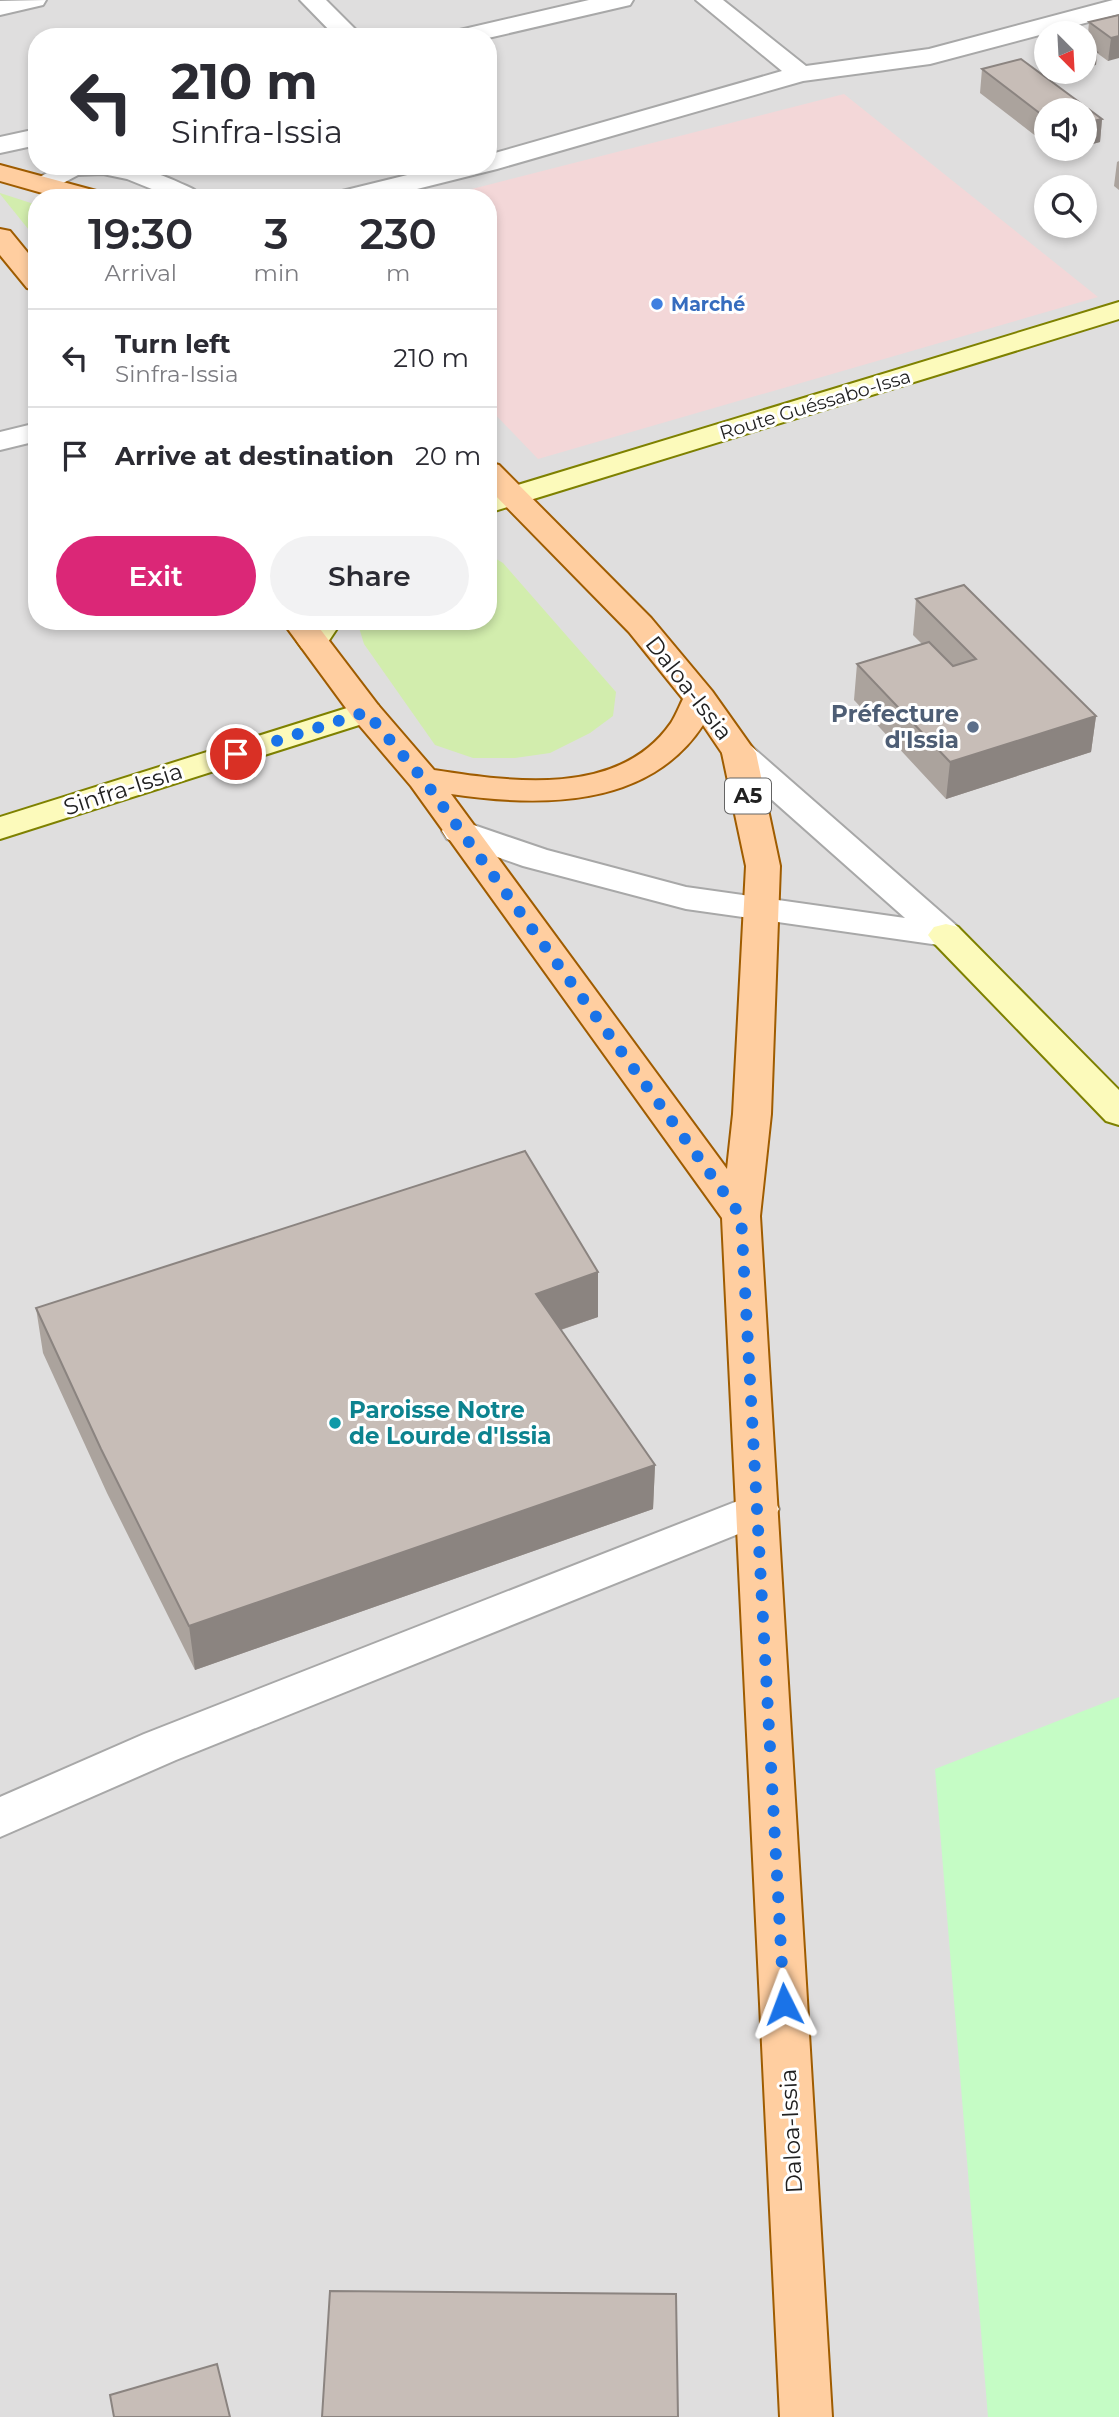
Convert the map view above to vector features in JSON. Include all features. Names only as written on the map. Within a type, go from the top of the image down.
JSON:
[{"type":"main road","points":[[0,173],[61,189]]},
{"type":"main road","points":[[0,237],[28,271]]},
{"type":"main road","name":"Route Guéssabo-Issa","points":[[500,500],[1119,310]]},
{"type":"main road","name":"Daloa-Issia","points":[[500,500],[640,625],[700,698],[739,753],[763,866],[752,1114],[741,1216],[806,2417]]},
{"type":"main road","points":[[313,630],[366,712],[423,779],[741,1216]]},
{"type":"main road","points":[[423,779],[494,790],[559,792],[614,778],[649,763],[682,732],[700,698]]},
{"type":"main road","name":"Sinfra-Issia","points":[[0,828],[366,712]]},
{"type":"main road","points":[[946,936],[1119,1112]]},
{"type":"street","points":[[0,8],[34,0]]},
{"type":"street","points":[[312,0],[342,28]]},
{"type":"street","points":[[497,28],[621,0]]},
{"type":"street","points":[[708,0],[801,74]]},
{"type":"street","points":[[497,160],[801,74],[930,56],[1119,6]]},
{"type":"street","points":[[0,145],[28,139]]},
{"type":"street","points":[[382,189],[437,175]]},
{"type":"street","points":[[0,441],[28,434]]},
{"type":"street","points":[[739,753],[946,936]]},
{"type":"street","points":[[459,831],[535,858],[686,898],[946,936]]},
{"type":"street","points":[[0,1818],[160,1747],[758,1510]]},
{"type":"lane","points":[[44,184],[62,175]]},
{"type":"lane","points":[[134,175],[176,189]]},
{"type":"shaded area","points":[[0,0],[1119,0],[1119,2417],[0,2417]]},
{"type":"shaded area","points":[[844,94],[1098,297],[538,459],[497,416],[497,189],[472,189]]},
{"type":"green space","points":[[0,194],[28,202],[28,229]]},
{"type":"green space","points":[[497,559],[616,692],[613,716],[590,733],[550,753],[515,758],[473,758],[435,745],[364,644],[360,630],[497,630]]},
{"type":"green space","points":[[1119,1697],[1119,2417],[988,2417],[935,1769]]},
{"type":"building","points":[[1119,15],[1119,36],[1111,38],[1097,28],[1097,21],[1093,21]]},
{"type":"building","points":[[1021,59],[1034,69],[1034,84],[1055,84],[1074,98],[1034,98],[1034,109],[982,69]]},
{"type":"building","points":[[964,585],[1096,716],[950,762],[857,664],[929,642],[953,666],[976,659],[916,599]]},
{"type":"building","name":"Paroisse Notre de Lourde d'Issia","points":[[525,1151],[598,1272],[536,1294],[655,1465],[189,1626],[101,1449],[36,1308]]},
{"type":"building","points":[[330,2291],[676,2294],[678,2417],[322,2417]]},
{"type":"building","points":[[217,2364],[230,2417],[114,2417],[110,2395]]},
{"type":"place","name":"Marché","points":[[657,304]]},
{"type":"place","name":"Préfecture d'Issia","points":[[973,727]]},
{"type":"place","name":"Paroisse Notre de Lourde d'Issia","points":[[335,1423]]},
{"type":"route","points":[[236,754],[366,712],[423,779],[741,1216],[784,2004]]}]
